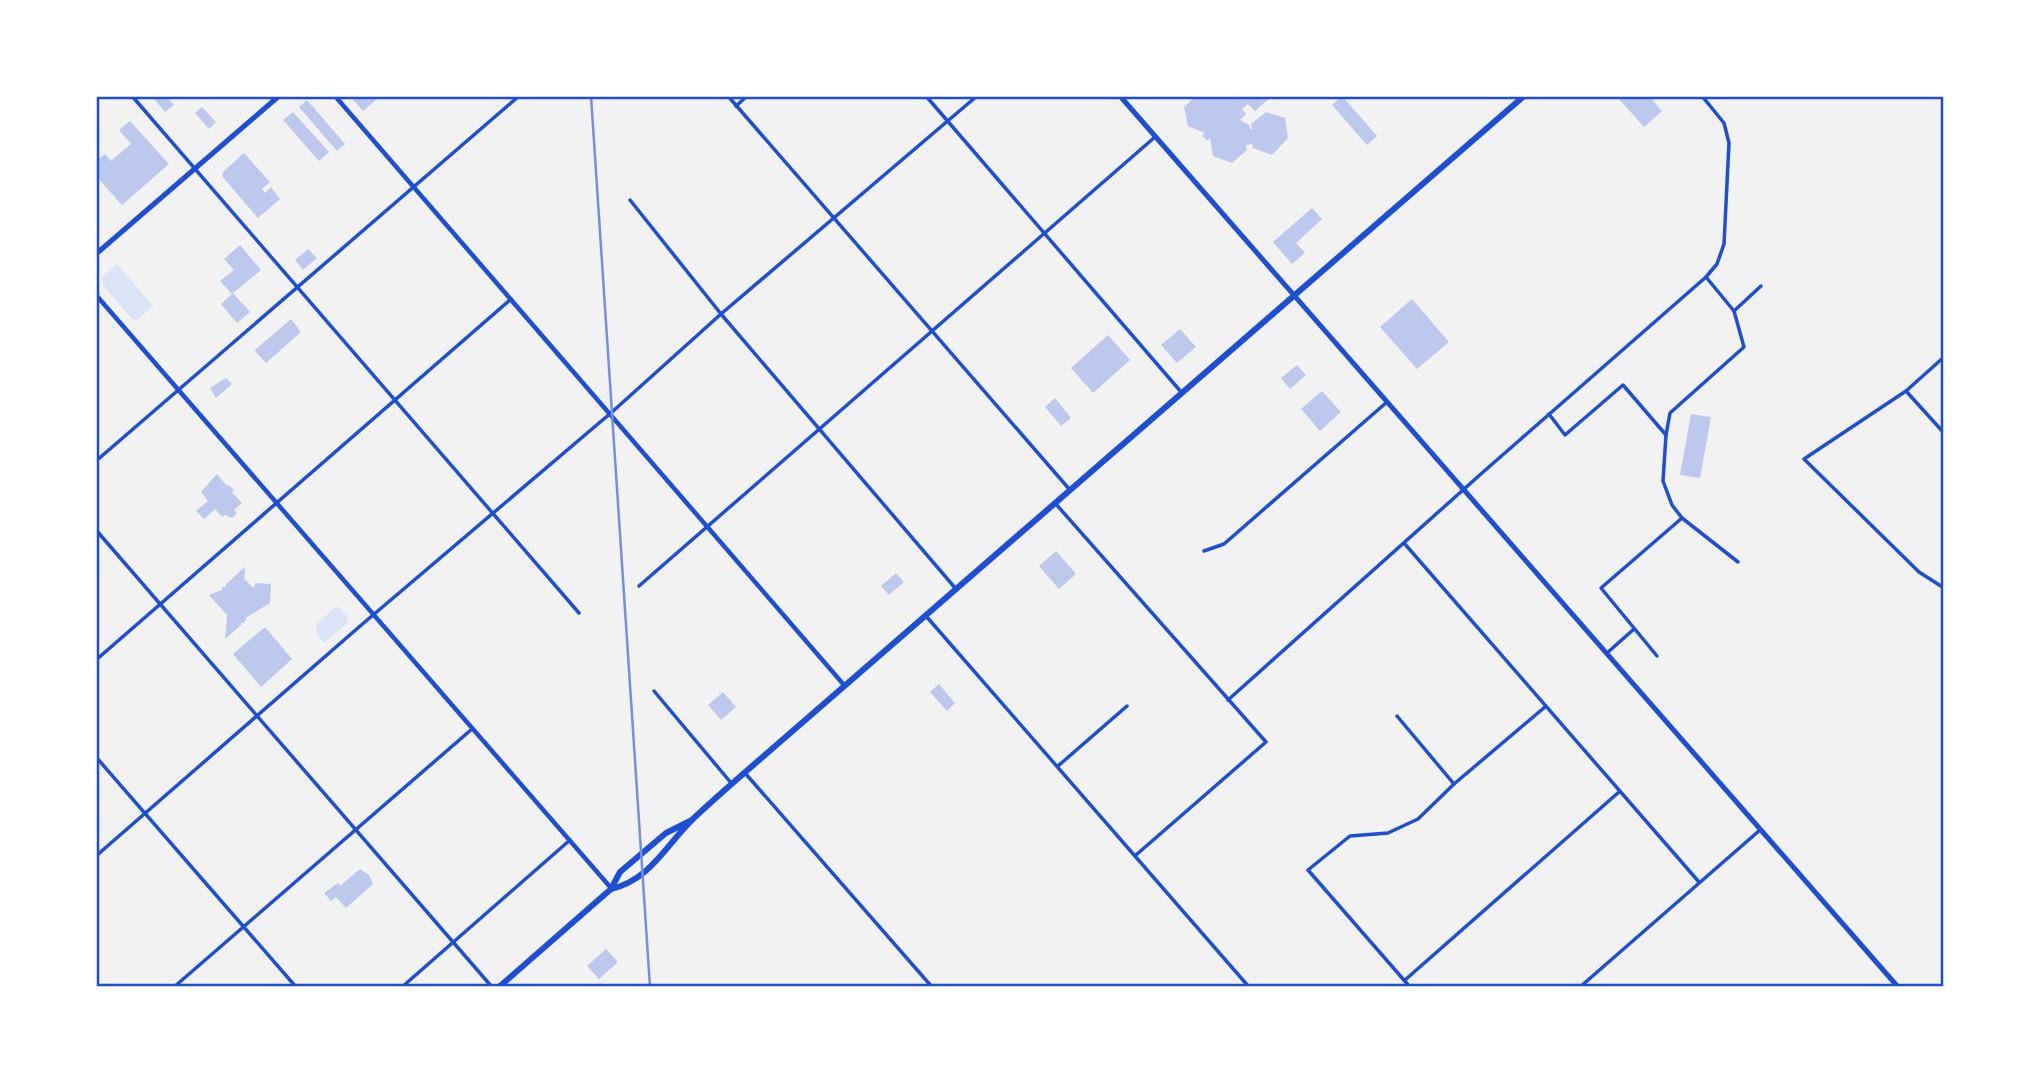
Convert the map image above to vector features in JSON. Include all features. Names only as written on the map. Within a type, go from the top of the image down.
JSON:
[{"type":"main road","points":[[96,254],[279,96]]},
{"type":"main road","points":[[1120,96],[1898,987]]},
{"type":"main road","points":[[611,889],[628,885],[669,850],[692,820],[844,685],[1524,96]]},
{"type":"main road","points":[[499,987],[611,889],[618,873],[666,832],[692,820]]},
{"type":"street","points":[[132,96],[579,613]]},
{"type":"street","points":[[335,96],[844,685]]},
{"type":"street","points":[[96,461],[519,96]]},
{"type":"street","points":[[729,96],[1070,489]]},
{"type":"street","points":[[736,106],[747,96]]},
{"type":"street","points":[[926,96],[1182,393]]},
{"type":"street","points":[[96,856],[977,96]]},
{"type":"street","points":[[1228,700],[1706,277],[1717,264],[1724,244],[1729,135],[1717,113],[1702,96]]},
{"type":"street","points":[[639,586],[1156,137]]},
{"type":"street","points":[[630,200],[722,314],[956,589]]},
{"type":"street","points":[[1706,277],[1734,311],[1744,347],[1670,413],[1663,481],[1666,493],[1682,518],[1738,562]]},
{"type":"street","points":[[1734,311],[1761,286]]},
{"type":"street","points":[[96,295],[611,889]]},
{"type":"street","points":[[96,660],[511,299]]},
{"type":"street","points":[[1944,357],[1906,391],[1804,459],[1919,572],[1944,588]]},
{"type":"street","points":[[1549,414],[1566,435],[1623,385],[1666,435]]},
{"type":"street","points":[[1906,391],[1944,433]]},
{"type":"street","points":[[1204,551],[1224,544],[1387,402]]},
{"type":"street","points":[[1055,503],[1266,742],[1135,856]]},
{"type":"street","points":[[1657,656],[1601,589],[1682,518]]},
{"type":"street","points":[[96,530],[492,987]]},
{"type":"street","points":[[1404,543],[1699,882]]},
{"type":"street","points":[[925,616],[1249,987]]},
{"type":"street","points":[[1607,653],[1635,629]]},
{"type":"street","points":[[654,691],[732,784]]},
{"type":"street","points":[[1058,766],[1127,706]]},
{"type":"street","points":[[1410,987],[1308,870],[1350,836],[1388,833],[1418,819],[1454,784],[1545,706]]},
{"type":"street","points":[[1398,716],[1454,784]]},
{"type":"street","points":[[174,987],[472,729]]},
{"type":"street","points":[[96,757],[296,987]]},
{"type":"street","points":[[745,773],[933,987]]},
{"type":"street","points":[[1405,980],[1619,792]]},
{"type":"street","points":[[1580,987],[1760,830]]},
{"type":"street","points":[[402,987],[569,840]]},
{"type":"shaded area","points":[[117,264],[153,306],[137,320],[132,319],[103,285],[102,277]]},
{"type":"shaded area","points":[[337,606],[348,617],[346,624],[324,643],[317,634],[316,624]]},
{"type":"building","points":[[166,96],[174,105],[165,112],[155,100]]},
{"type":"building","points":[[350,96],[377,96],[378,98],[363,111]]},
{"type":"building","points":[[1196,96],[1272,96],[1255,111],[1248,104],[1242,109],[1246,114],[1240,120],[1252,129],[1251,124],[1266,112],[1285,118],[1288,138],[1272,155],[1253,148],[1252,144],[1246,145],[1247,150],[1232,163],[1213,156],[1210,138],[1207,141],[1202,135],[1205,133],[1188,126],[1184,107]]},
{"type":"building","points":[[1342,96],[1377,136],[1367,145],[1332,105]]},
{"type":"building","points":[[1619,96],[1649,96],[1662,111],[1644,127]]},
{"type":"building","points":[[307,100],[345,144],[337,151],[299,107]]},
{"type":"building","points":[[202,107],[216,122],[209,129],[195,113]]},
{"type":"building","points":[[293,112],[329,152],[319,161],[283,120]]},
{"type":"building","points":[[130,121],[169,164],[122,205],[96,176],[96,161],[105,154],[111,161],[131,144],[119,130]]},
{"type":"building","points":[[244,153],[270,182],[262,189],[265,193],[271,187],[280,199],[258,218],[222,176]]},
{"type":"building","points":[[1312,208],[1322,219],[1296,243],[1305,253],[1292,264],[1273,242]]},
{"type":"building","points":[[240,245],[261,270],[233,293],[250,312],[237,323],[221,304],[232,294],[220,281],[234,270],[224,259]]},
{"type":"building","points":[[308,249],[317,258],[303,270],[295,260]]},
{"type":"building","points":[[1412,299],[1449,342],[1417,369],[1380,327]]},
{"type":"building","points":[[291,319],[301,332],[266,363],[256,349]]},
{"type":"building","points":[[1180,329],[1196,347],[1177,363],[1161,345]]},
{"type":"building","points":[[1108,335],[1130,360],[1093,393],[1071,368]]},
{"type":"building","points":[[1297,365],[1306,375],[1290,389],[1281,378]]},
{"type":"building","points":[[226,378],[232,384],[216,398],[210,388]]},
{"type":"building","points":[[1322,391],[1341,412],[1320,431],[1301,409]]},
{"type":"building","points":[[1055,398],[1071,418],[1061,426],[1045,407]]},
{"type":"building","points":[[1691,414],[1711,417],[1700,478],[1680,475]]},
{"type":"building","points":[[217,474],[234,490],[232,492],[242,503],[234,510],[237,513],[232,518],[225,515],[222,517],[215,509],[204,519],[196,511],[208,501],[201,492]]},
{"type":"building","points":[[1056,551],[1076,574],[1059,589],[1039,566]]},
{"type":"building","points":[[245,567],[244,582],[245,579],[253,588],[256,583],[271,584],[270,603],[247,617],[244,623],[225,639],[227,615],[209,595],[226,587]]},
{"type":"building","points":[[896,573],[904,582],[889,595],[881,586]]},
{"type":"building","points":[[265,627],[292,659],[261,687],[233,654]]},
{"type":"building","points":[[939,684],[955,703],[947,711],[930,692]]},
{"type":"building","points":[[723,692],[736,707],[721,720],[708,705]]},
{"type":"building","points":[[360,869],[369,875],[373,884],[346,908],[336,897],[331,901],[324,893],[338,883],[340,886]]},
{"type":"building","points":[[606,949],[618,962],[599,979],[587,966]]},
{"type":"railway","points":[[591,96],[650,987]]}]
